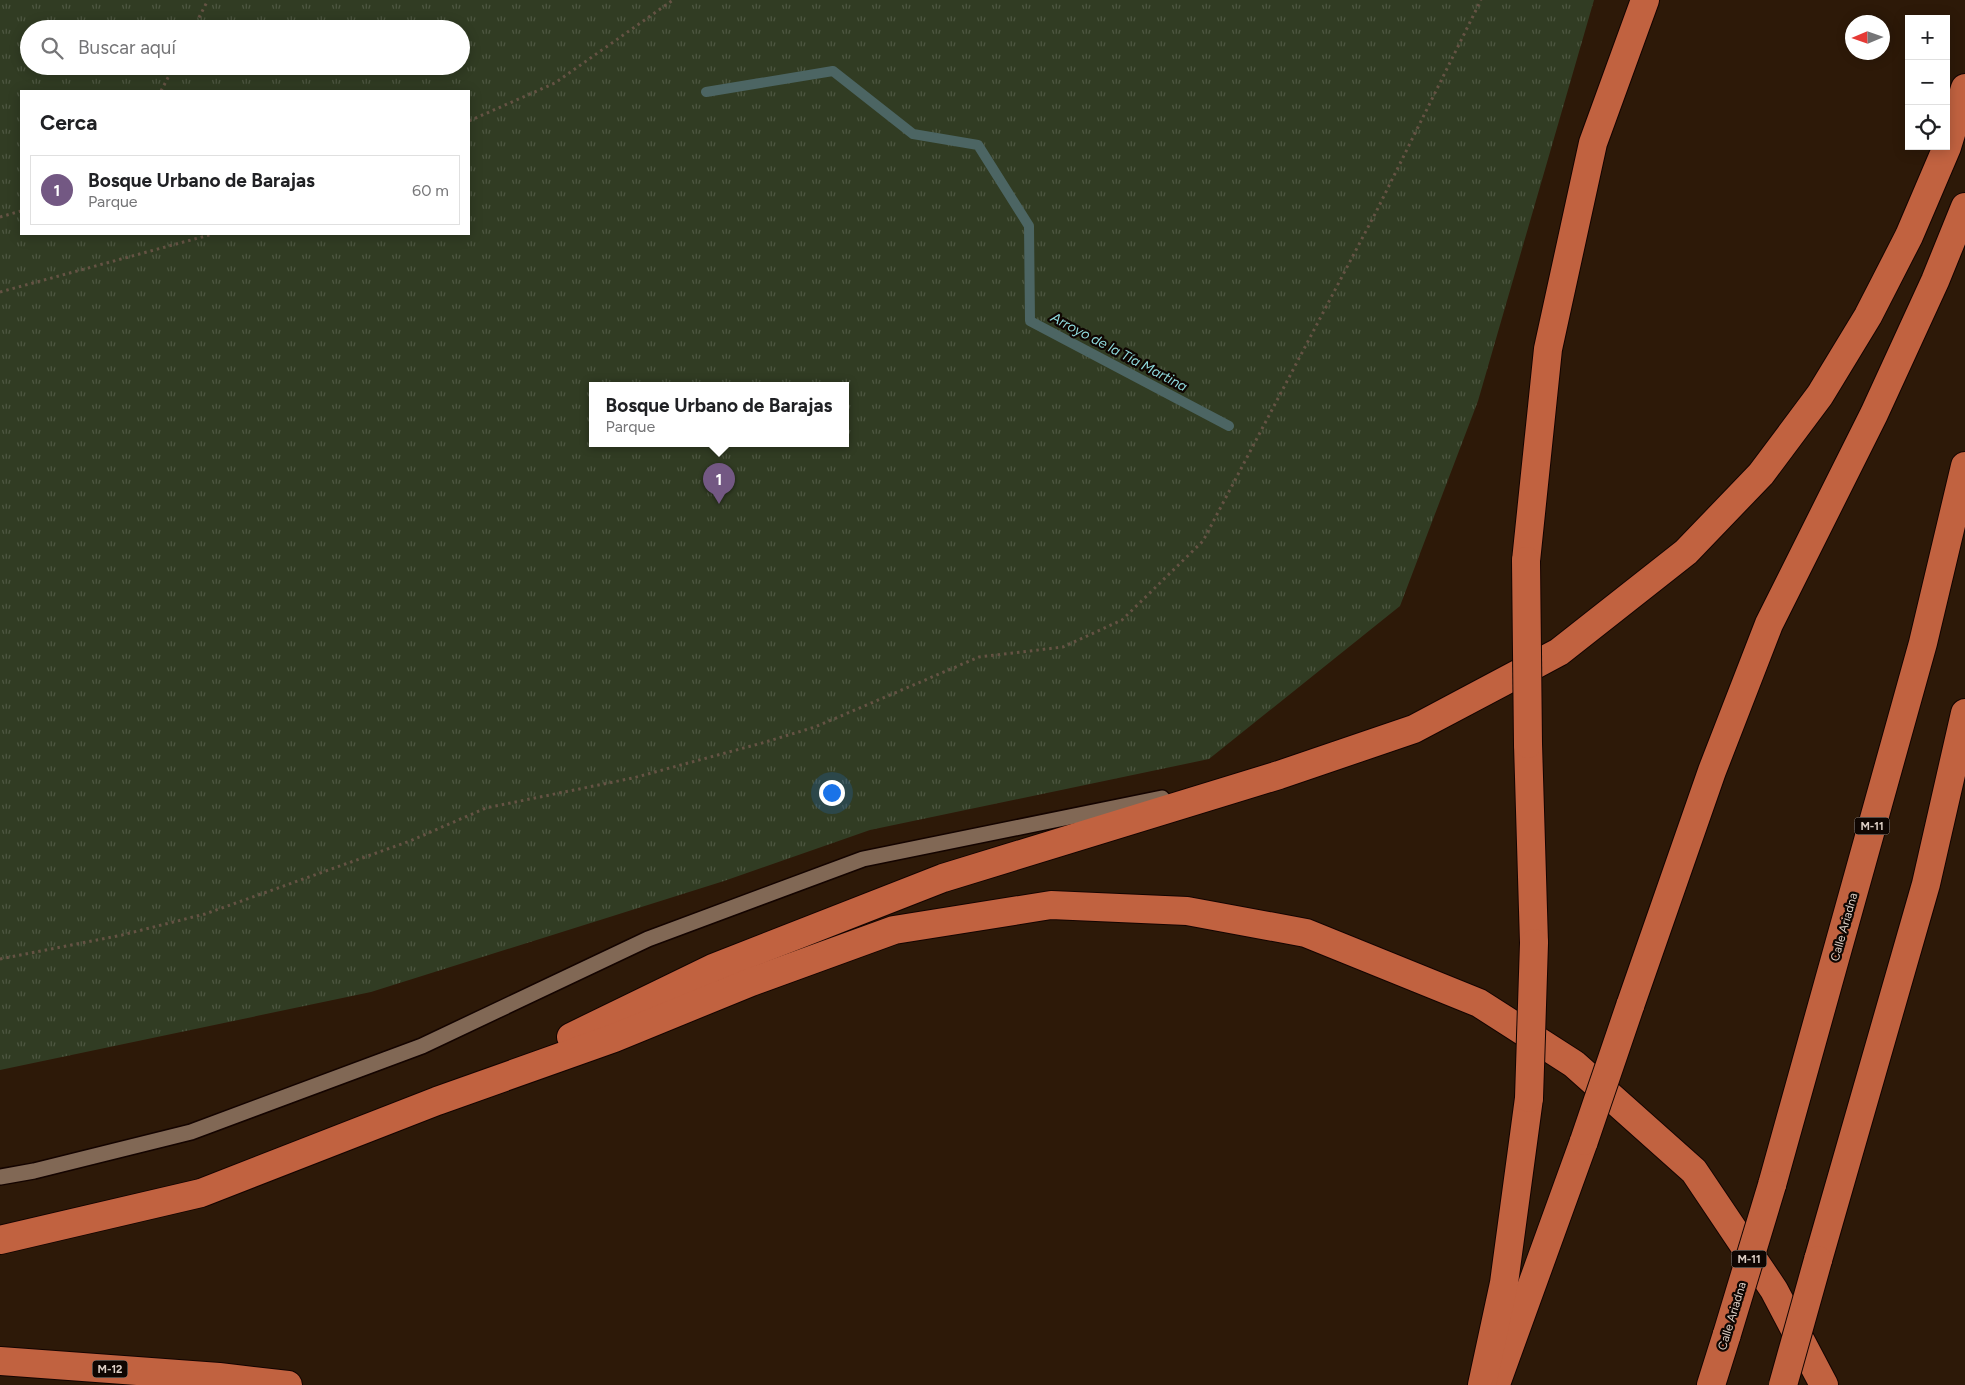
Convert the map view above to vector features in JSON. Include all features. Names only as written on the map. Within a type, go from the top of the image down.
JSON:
[{"type":"highway","points":[[1482,1385],[1504,1283],[1529,1098],[1534,943],[1528,744],[1526,561],[1548,349],[1593,142],[1645,0]]},
{"type":"highway","points":[[437,1101],[713,968],[943,878],[1279,775],[1414,730],[1559,652],[1686,552],[1761,474],[1820,395],[1868,316],[1909,236],[1948,147],[1965,88]]},
{"type":"highway","points":[[1496,1385],[1584,1141],[1712,771],[1769,624],[1874,414],[1935,281],[1965,207]]},
{"type":"highway","name":"Calle Ariadna","points":[[1712,1385],[1772,1185],[1923,642],[1965,466]]},
{"type":"highway","points":[[1783,1385],[1926,884],[1965,713]]},
{"type":"highway","points":[[0,1240],[201,1193],[437,1101],[614,1038],[751,982],[894,930],[1051,905],[1187,911],[1306,933],[1479,1003],[1574,1064],[1694,1171],[1774,1290],[1824,1385]]},
{"type":"highway","name":"M-12","points":[[0,1361],[219,1377],[288,1385]]},
{"type":"lane","points":[[0,1177],[34,1171],[191,1132],[422,1046],[648,939],[863,859],[1279,775]]},
{"type":"path","points":[[198,20],[208,0]]},
{"type":"path","points":[[470,121],[555,83],[673,0]]},
{"type":"path","points":[[0,959],[122,936],[205,914],[410,841],[486,808],[633,778],[762,743],[815,727],[979,657],[1063,647],[1122,620],[1203,541],[1376,212],[1481,0]]},
{"type":"path","points":[[162,90],[169,75]]},
{"type":"path","points":[[0,217],[20,211]]},
{"type":"path","points":[[0,292],[209,235]]},
{"type":"green space","points":[[0,0],[1594,0],[1478,401],[1400,606],[1209,759],[870,830],[724,881],[371,992],[0,1070]]},
{"type":"waterway","name":"Arroyo de la Tía Martina","points":[[706,92],[833,71],[913,134],[978,145],[1029,226],[1030,321],[1229,426]]},
{"type":"place","name":"Bosque Urbano de Barajas","points":[[719,504]]}]
